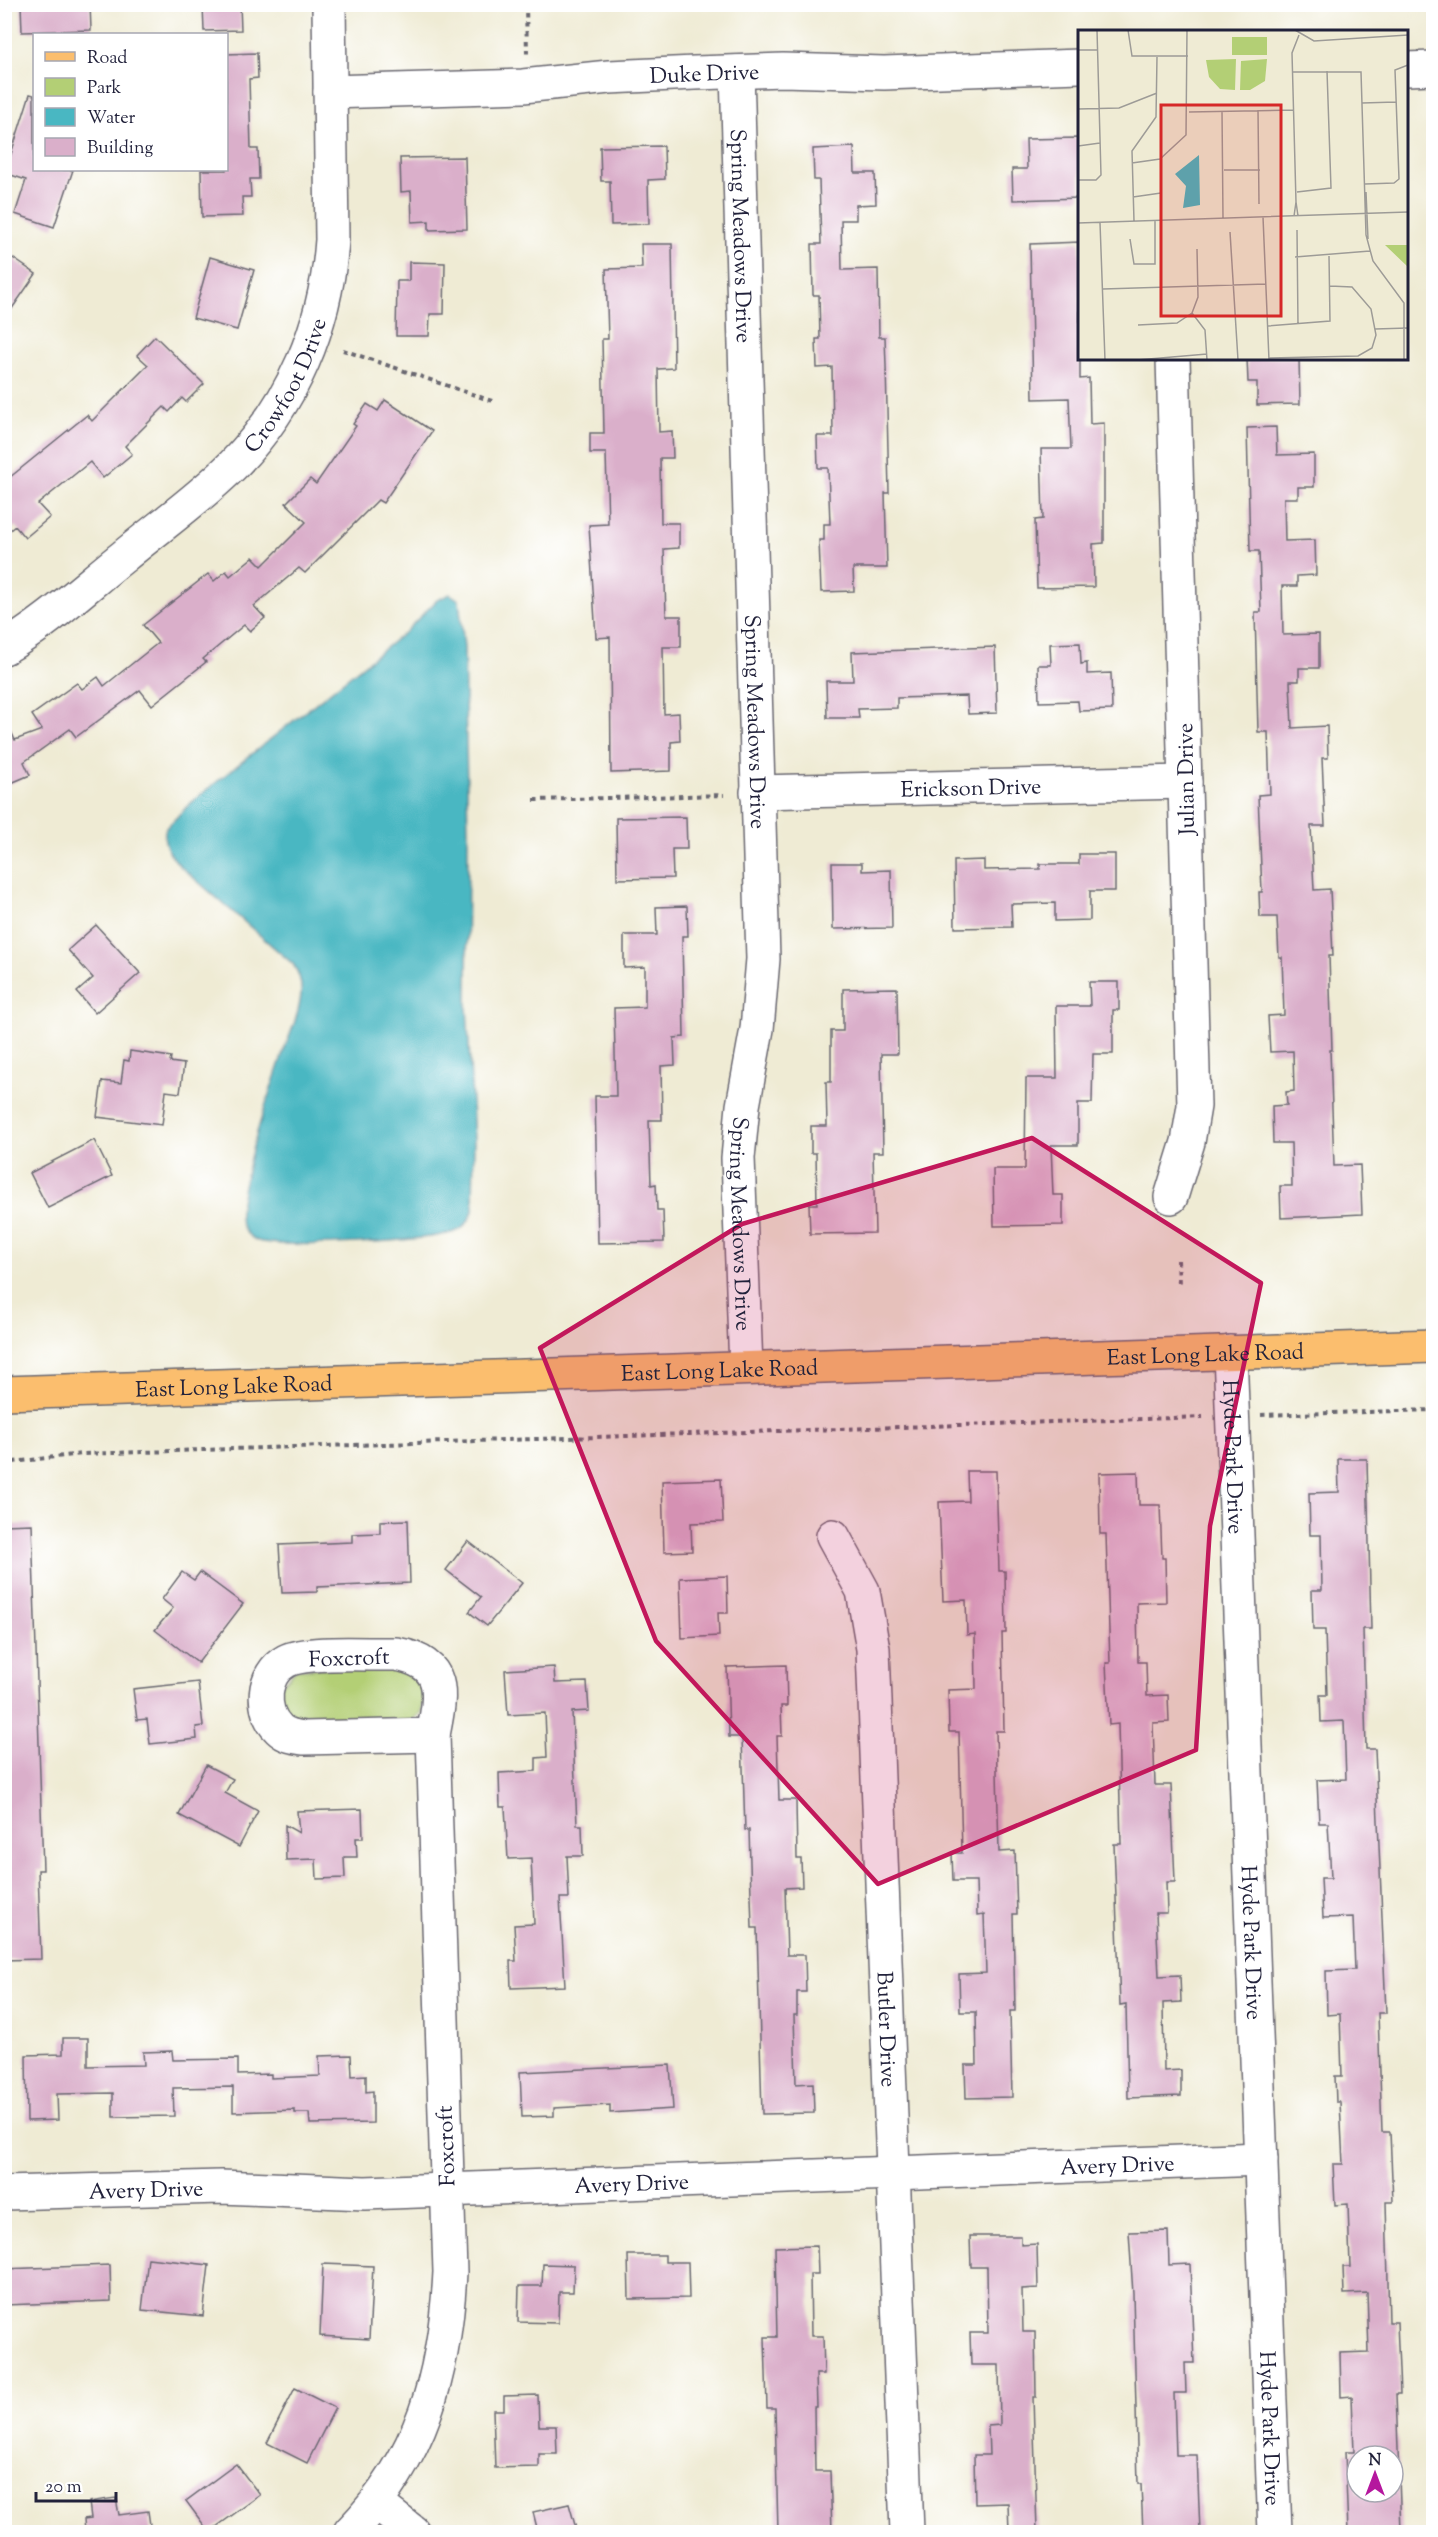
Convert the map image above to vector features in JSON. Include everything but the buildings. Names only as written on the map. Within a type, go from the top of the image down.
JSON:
[{"type":"main road","name":"East Long Lake Road","points":[[4,1392],[1434,1346]]},
{"type":"street","name":"Crowfoot Drive","points":[[4,648],[43,621],[231,467],[270,422],[305,361],[317,328],[330,272],[332,240],[329,4]]},
{"type":"street","name":"Duke Drive","points":[[330,92],[523,86],[609,77],[783,70],[884,73],[1078,66]]},
{"type":"street","points":[[1408,69],[1434,68]]},
{"type":"street","name":"Spring Meadows Drive","points":[[737,72],[763,959],[758,1029],[743,1106],[738,1158],[746,1368]]},
{"type":"street","name":"Julian Drive","points":[[1171,1197],[1188,1142],[1194,1106],[1173,360]]},
{"type":"street","name":"Erickson Drive","points":[[757,792],[1185,782]]},
{"type":"street","name":"Hyde Park Drive","points":[[1230,1352],[1275,2532]]},
{"type":"street","name":"Butler Drive","points":[[833,1536],[863,1591],[870,1620],[873,1649],[907,2532]]},
{"type":"street","name":"Foxcroft","points":[[350,2532],[376,2503],[407,2457],[420,2430],[441,2362],[448,2317],[450,2272],[433,1735],[440,1688],[435,1675],[424,1663],[396,1654],[305,1656],[287,1661],[275,1670],[269,1682],[266,1695],[267,1710],[276,1725],[290,1736],[304,1738],[433,1735]]},
{"type":"street","name":"Avery Drive","points":[[4,2193],[193,2187],[340,2193],[1261,2159]]},
{"type":"street","points":[[376,2503],[413,2532]]},
{"type":"path","points":[[526,4],[527,54]]},
{"type":"path","points":[[343,350],[495,402]]},
{"type":"path","points":[[534,800],[724,795]]},
{"type":"path","points":[[1178,1260],[1179,1286]]},
{"type":"path","points":[[1259,1416],[1434,1410]]},
{"type":"path","points":[[4,1463],[82,1454],[1204,1417]]},
{"type":"highlighted area","points":[[1032,1138],[1261,1283],[1210,1526],[1196,1750],[878,1884],[656,1641],[540,1348],[742,1224]]},
{"type":"green space","points":[[403,1666],[424,1682],[422,1712],[410,1722],[299,1725],[284,1715],[280,1687],[296,1669]]},
{"type":"water","points":[[450,594],[459,600],[464,647],[468,834],[467,1006],[474,1140],[473,1211],[467,1223],[460,1230],[442,1235],[389,1241],[326,1244],[258,1241],[248,1235],[242,1226],[241,1201],[260,1122],[298,1011],[301,994],[300,982],[293,964],[180,866],[166,844],[166,828],[194,800],[405,632],[437,600]]}]
